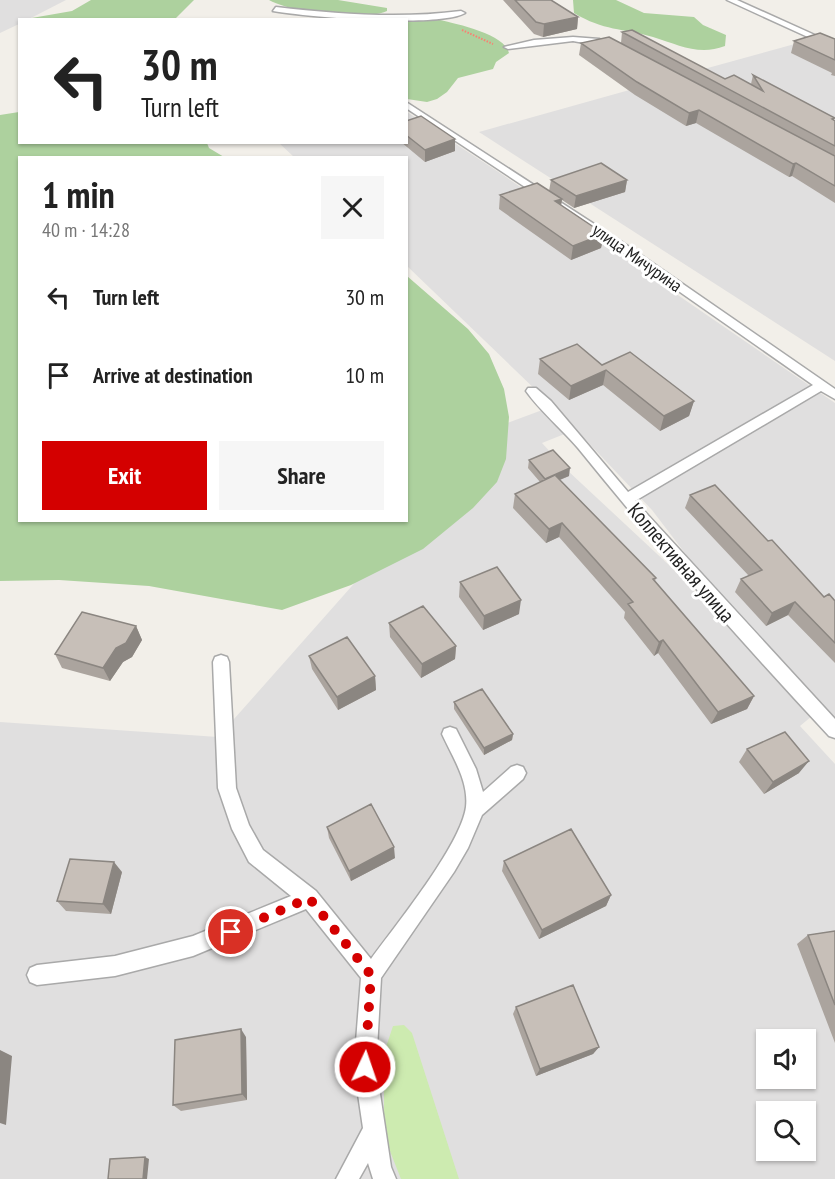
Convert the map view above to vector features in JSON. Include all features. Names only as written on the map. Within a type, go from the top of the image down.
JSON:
[{"type":"lane","points":[[730,0],[813,36]]},
{"type":"lane","points":[[286,18],[273,7],[359,18],[437,17],[461,13]]},
{"type":"lane","points":[[508,47],[571,38],[594,40],[620,50]]},
{"type":"lane","name":"улица Мичурина","points":[[408,105],[612,240],[835,395]]},
{"type":"lane","points":[[626,500],[821,386]]},
{"type":"lane","name":"Коллективная улица","points":[[532,391],[558,413],[573,436],[626,500],[736,627],[835,731]]},
{"type":"lane","points":[[221,662],[227,788],[241,830],[256,856],[309,898],[371,975]]},
{"type":"lane","points":[[450,734],[473,782],[476,810]]},
{"type":"lane","points":[[385,1179],[380,1169],[365,1067],[371,975],[413,918],[464,839],[476,810],[517,773]]},
{"type":"lane","points":[[37,975],[115,966],[193,946],[309,898]]},
{"type":"lane","points":[[347,1179],[374,1130]]},
{"type":"path","points":[[437,17],[486,43],[508,47]]},
{"type":"shaded area","points":[[0,0],[66,0],[31,18],[18,18],[18,24],[0,33]]},
{"type":"shaded area","points":[[802,42],[835,58],[835,158],[686,74]]},
{"type":"shaded area","points":[[658,82],[835,183],[835,361],[479,132]]},
{"type":"shaded area","points":[[408,113],[500,173],[835,403],[835,721],[746,633],[652,510],[565,418],[408,267],[408,156],[293,156],[280,144],[408,144]]},
{"type":"shaded area","points":[[545,409],[567,433],[542,443],[567,470],[670,566],[812,716],[800,726],[835,764],[835,1179],[0,1179],[0,722],[218,737],[491,429]]},
{"type":"green space","points":[[91,0],[194,0],[176,18],[32,18],[72,11]]},
{"type":"green space","points":[[269,0],[338,0],[387,8],[387,11],[361,16],[328,15],[294,9]]},
{"type":"green space","points":[[573,0],[616,0],[644,13],[694,17],[703,25],[726,35],[725,46],[698,50],[604,26],[574,13]]},
{"type":"green space","points":[[440,20],[468,27],[499,40],[506,46],[509,53],[496,62],[493,69],[458,78],[447,92],[437,99],[427,102],[408,99],[408,21]]},
{"type":"green space","points":[[18,112],[18,144],[207,144],[209,148],[222,156],[18,156],[18,522],[408,522],[408,277],[468,329],[489,354],[504,389],[509,417],[506,459],[497,482],[473,508],[423,549],[351,585],[282,610],[149,586],[59,580],[0,581],[0,115]]},
{"type":"green space","points":[[404,1025],[412,1033],[459,1179],[401,1179],[384,1136],[384,1053],[393,1026]]},
{"type":"building","points":[[515,0],[551,0],[578,17],[544,24],[536,22]]},
{"type":"building","points":[[632,30],[725,79],[734,75],[763,91],[753,75],[835,118],[832,119],[835,121],[835,146],[622,32]]},
{"type":"building","points":[[820,33],[835,39],[835,60],[794,41]]},
{"type":"building","points":[[609,37],[835,156],[835,186],[699,110],[689,113],[637,82],[581,43]]},
{"type":"building","points":[[421,116],[455,139],[425,150],[408,137],[408,120]]},
{"type":"building","points":[[601,163],[627,180],[576,196],[551,180]]},
{"type":"building","points":[[537,183],[562,199],[555,201],[604,234],[573,246],[500,195]]},
{"type":"building","points":[[577,344],[602,365],[630,352],[694,401],[664,416],[606,370],[571,386],[540,359]]},
{"type":"building","points":[[553,450],[570,468],[545,479],[529,460]]},
{"type":"building","points":[[555,475],[656,578],[653,579],[754,696],[718,712],[663,640],[659,642],[628,604],[633,602],[562,523],[549,529],[515,494]]},
{"type":"building","points":[[715,485],[768,541],[772,540],[824,597],[829,594],[835,601],[835,643],[795,602],[772,613],[741,579],[762,570],[690,495]]},
{"type":"building","points":[[497,567],[521,600],[484,616],[460,582]]},
{"type":"building","points":[[423,606],[456,646],[422,664],[389,623]]},
{"type":"building","points":[[82,612],[136,626],[126,643],[116,648],[103,668],[55,654]]},
{"type":"building","points":[[347,637],[375,676],[337,697],[309,656]]},
{"type":"building","points":[[482,689],[513,734],[484,748],[454,702]]},
{"type":"building","points":[[785,732],[809,761],[773,782],[747,749]]},
{"type":"building","points":[[371,804],[394,847],[349,871],[327,827]]},
{"type":"building","points":[[571,829],[611,895],[542,930],[504,861]]},
{"type":"building","points":[[70,859],[114,862],[103,904],[57,901]]},
{"type":"building","points":[[835,931],[835,1005],[808,935]]},
{"type":"building","points":[[573,985],[599,1047],[540,1069],[516,1007]]},
{"type":"building","points":[[241,1029],[242,1094],[173,1105],[175,1040]]},
{"type":"building","points":[[145,1157],[143,1179],[108,1179],[110,1159]]},
{"type":"route","points":[[231,932],[309,898],[371,975],[365,1067]]}]
